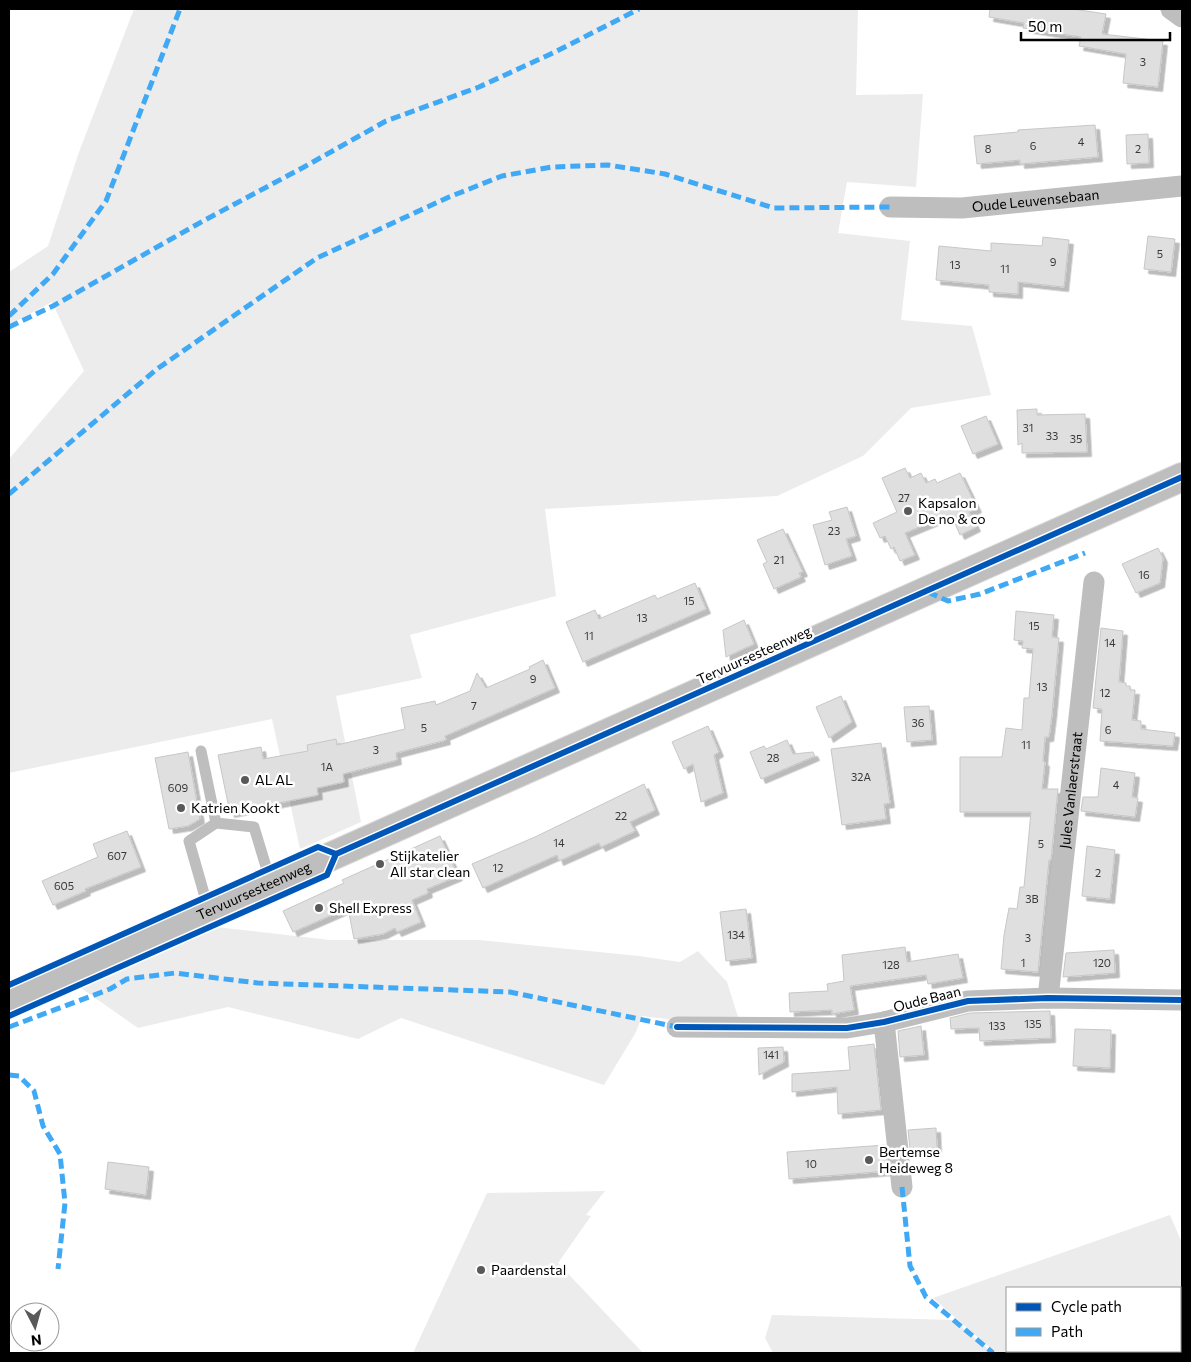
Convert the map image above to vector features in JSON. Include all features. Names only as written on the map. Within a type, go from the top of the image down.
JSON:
[{"type":"main road","name":"Tervuursesteenweg","points":[[9,1000],[1182,477]]},
{"type":"street","points":[[1171,9],[1182,17]]},
{"type":"street","name":"Oude Leuvensebaan","points":[[890,207],[962,208],[1182,186]]},
{"type":"street","name":"Jules Vanlaerstraat","points":[[1048,998],[1094,582]]},
{"type":"street","name":"Oude Baan","points":[[677,1028],[848,1028],[884,1022],[968,1001],[1048,998],[1182,1000]]},
{"type":"street","points":[[884,1022],[902,1187]]},
{"type":"lane","points":[[202,751],[216,823]]},
{"type":"lane","points":[[209,911],[189,841],[216,823],[254,827],[271,883]]},
{"type":"shaded area","points":[[134,9],[858,9],[856,95],[923,94],[916,187],[847,182],[838,233],[910,241],[901,320],[972,326],[991,395],[911,408],[863,456],[777,496],[545,509],[556,596],[410,635],[422,678],[336,696],[361,822],[300,849],[272,719],[9,773],[9,459],[84,371],[52,302],[9,325],[9,272],[48,246],[79,152]]},
{"type":"shaded area","points":[[217,927],[330,940],[479,940],[639,956],[680,962],[698,951],[727,982],[740,1023],[700,1023],[642,1016],[636,1032],[604,1085],[401,1018],[358,1039],[228,1007],[138,1028],[81,988]]},
{"type":"shaded area","points":[[605,1191],[586,1215],[591,1216],[558,1263],[643,1353],[413,1353],[487,1193]]},
{"type":"shaded area","points":[[1170,1215],[1182,1243],[1181,1323],[1181,1287],[1006,1287],[1006,1352],[1114,1352],[1111,1353],[996,1353],[933,1298]]},
{"type":"shaded area","points":[[772,1315],[953,1320],[993,1353],[773,1353],[765,1338]]},
{"type":"building","points":[[990,9],[1073,9],[1106,14],[1102,34],[1163,41],[1158,87],[1123,83],[1126,54],[1079,46],[1081,37],[1023,28],[1024,23],[989,17]]},
{"type":"building","points":[[1095,125],[1098,157],[1020,164],[1020,160],[977,164],[974,136],[1018,132],[1018,130]]},
{"type":"building","points":[[1148,134],[1149,163],[1127,164],[1126,135]]},
{"type":"building","points":[[1148,236],[1175,239],[1171,272],[1144,269]]},
{"type":"building","points":[[1043,237],[1069,240],[1064,287],[1018,282],[1018,294],[989,292],[989,285],[936,280],[939,246],[991,251],[991,243],[1042,246]]},
{"type":"building","points":[[1037,409],[1037,415],[1085,414],[1087,452],[1022,453],[1022,443],[1018,445],[1017,410]]},
{"type":"building","points":[[986,416],[998,444],[973,454],[961,426]]},
{"type":"building","points":[[905,468],[910,478],[921,473],[926,483],[935,479],[937,483],[960,473],[977,508],[969,512],[976,527],[960,535],[951,514],[905,533],[915,555],[900,561],[894,547],[891,549],[885,536],[880,538],[873,523],[897,512],[882,478]]},
{"type":"building","points":[[847,507],[856,536],[846,539],[852,556],[825,565],[813,525],[832,520],[829,512]]},
{"type":"building","points":[[783,529],[803,572],[799,573],[801,577],[774,589],[763,564],[767,562],[757,540]]},
{"type":"building","points":[[1158,548],[1163,558],[1160,583],[1136,593],[1122,564]]},
{"type":"building","points":[[695,583],[706,609],[583,662],[566,622],[595,610],[599,619],[655,595],[657,599]]},
{"type":"building","points":[[1016,611],[1054,615],[1052,637],[1059,638],[1049,737],[1045,737],[1042,789],[1058,789],[1038,972],[1001,969],[1009,908],[1017,909],[1020,887],[1024,887],[1031,812],[960,812],[960,757],[1002,757],[1006,728],[1022,730],[1024,698],[1029,698],[1033,649],[1022,648],[1023,641],[1014,640]]},
{"type":"building","points":[[744,620],[754,644],[726,657],[723,630]]},
{"type":"building","points":[[1101,628],[1123,631],[1119,682],[1126,683],[1126,686],[1130,686],[1130,690],[1135,690],[1132,720],[1141,721],[1141,729],[1175,733],[1173,746],[1100,741],[1102,709],[1093,708]]},
{"type":"building","points":[[543,660],[555,688],[445,736],[446,740],[396,753],[397,760],[343,774],[344,782],[317,788],[318,795],[230,813],[218,755],[261,747],[263,759],[308,751],[307,745],[336,739],[337,745],[405,729],[401,708],[435,701],[436,705],[470,691],[477,673],[486,688],[530,669],[529,667]]},
{"type":"building","points":[[841,696],[852,722],[829,738],[816,707]]},
{"type":"building","points":[[929,706],[932,740],[907,742],[904,707]]},
{"type":"building","points":[[708,726],[719,752],[714,755],[723,793],[701,802],[693,764],[684,769],[672,742]]},
{"type":"building","points":[[787,740],[793,754],[813,752],[815,756],[761,779],[750,752],[764,746],[766,749]]},
{"type":"building","points":[[881,743],[890,803],[884,804],[886,819],[842,825],[831,749]]},
{"type":"building","points":[[188,752],[200,819],[188,826],[169,829],[155,758]]},
{"type":"building","points":[[1101,768],[1135,773],[1132,797],[1138,798],[1135,817],[1081,811],[1083,797],[1098,797]]},
{"type":"building","points":[[644,784],[655,810],[630,822],[635,831],[601,847],[599,843],[559,861],[557,855],[483,888],[472,864],[535,837]]},
{"type":"building","points":[[127,831],[141,867],[85,889],[86,891],[53,905],[42,881],[98,857],[93,844]]},
{"type":"building","points":[[440,836],[458,876],[427,889],[428,893],[412,900],[421,922],[397,932],[395,928],[383,934],[354,939],[348,908],[293,932],[283,911],[344,883],[342,880]]},
{"type":"building","points":[[1087,846],[1115,850],[1110,899],[1082,896]]},
{"type":"building","points":[[746,909],[752,958],[726,961],[720,912]]},
{"type":"building","points":[[905,947],[907,962],[958,954],[963,978],[928,984],[926,975],[850,986],[854,1010],[832,1014],[832,1010],[790,1012],[789,993],[828,991],[827,984],[844,981],[842,955]]},
{"type":"building","points":[[1114,950],[1115,973],[1063,977],[1066,953]]},
{"type":"building","points":[[1050,1011],[1051,1038],[980,1041],[979,1028],[951,1029],[950,1018],[970,1013]]},
{"type":"building","points":[[921,1026],[924,1055],[900,1057],[898,1031]]},
{"type":"building","points":[[1075,1029],[1111,1030],[1110,1068],[1073,1066]]},
{"type":"building","points":[[874,1044],[881,1110],[838,1114],[837,1087],[792,1092],[792,1074],[850,1070],[848,1047]]},
{"type":"building","points":[[783,1047],[784,1062],[759,1075],[758,1048]]},
{"type":"building","points":[[936,1128],[937,1148],[910,1149],[908,1130]]},
{"type":"building","points":[[885,1145],[888,1171],[789,1179],[787,1152]]},
{"type":"building","points":[[108,1162],[149,1167],[146,1195],[105,1189]]},
{"type":"marked path","points":[[9,316],[53,274],[106,201],[180,9]]},
{"type":"marked path","points":[[9,327],[53,306],[386,121],[479,87],[555,52],[639,9]]},
{"type":"marked path","points":[[9,494],[157,369],[317,258],[449,197],[502,176],[552,167],[608,165],[665,174],[774,208],[890,207]]},
{"type":"marked path","points":[[928,592],[948,601],[980,594],[1085,553]]},
{"type":"marked path","points":[[9,1027],[110,989],[127,979],[175,973],[258,983],[510,992],[677,1027]]},
{"type":"marked path","points":[[9,1075],[19,1076],[34,1091],[43,1126],[60,1154],[65,1203],[58,1269]]},
{"type":"marked path","points":[[902,1187],[910,1266],[926,1297],[993,1353]]},
{"type":"cycle path","points":[[336,854],[1182,477]]},
{"type":"cycle path","points":[[9,985],[318,847],[336,854],[327,875],[9,1016]]},
{"type":"cycle path","points":[[677,1027],[847,1028],[884,1022],[968,1001],[1048,998],[1182,1000]]},
{"type":"place","name":"Kapsalon De no & co","points":[[908,511]]},
{"type":"place","name":"AL AL","points":[[245,780]]},
{"type":"place","name":"Katrien Kookt","points":[[181,808]]},
{"type":"place","name":"Stijkatelier All star clean","points":[[380,864]]},
{"type":"place","name":"Shell Express","points":[[319,908]]},
{"type":"place","name":"Bertemse Heideweg 8","points":[[869,1160]]},
{"type":"place","name":"Paardenstal","points":[[481,1270]]}]
